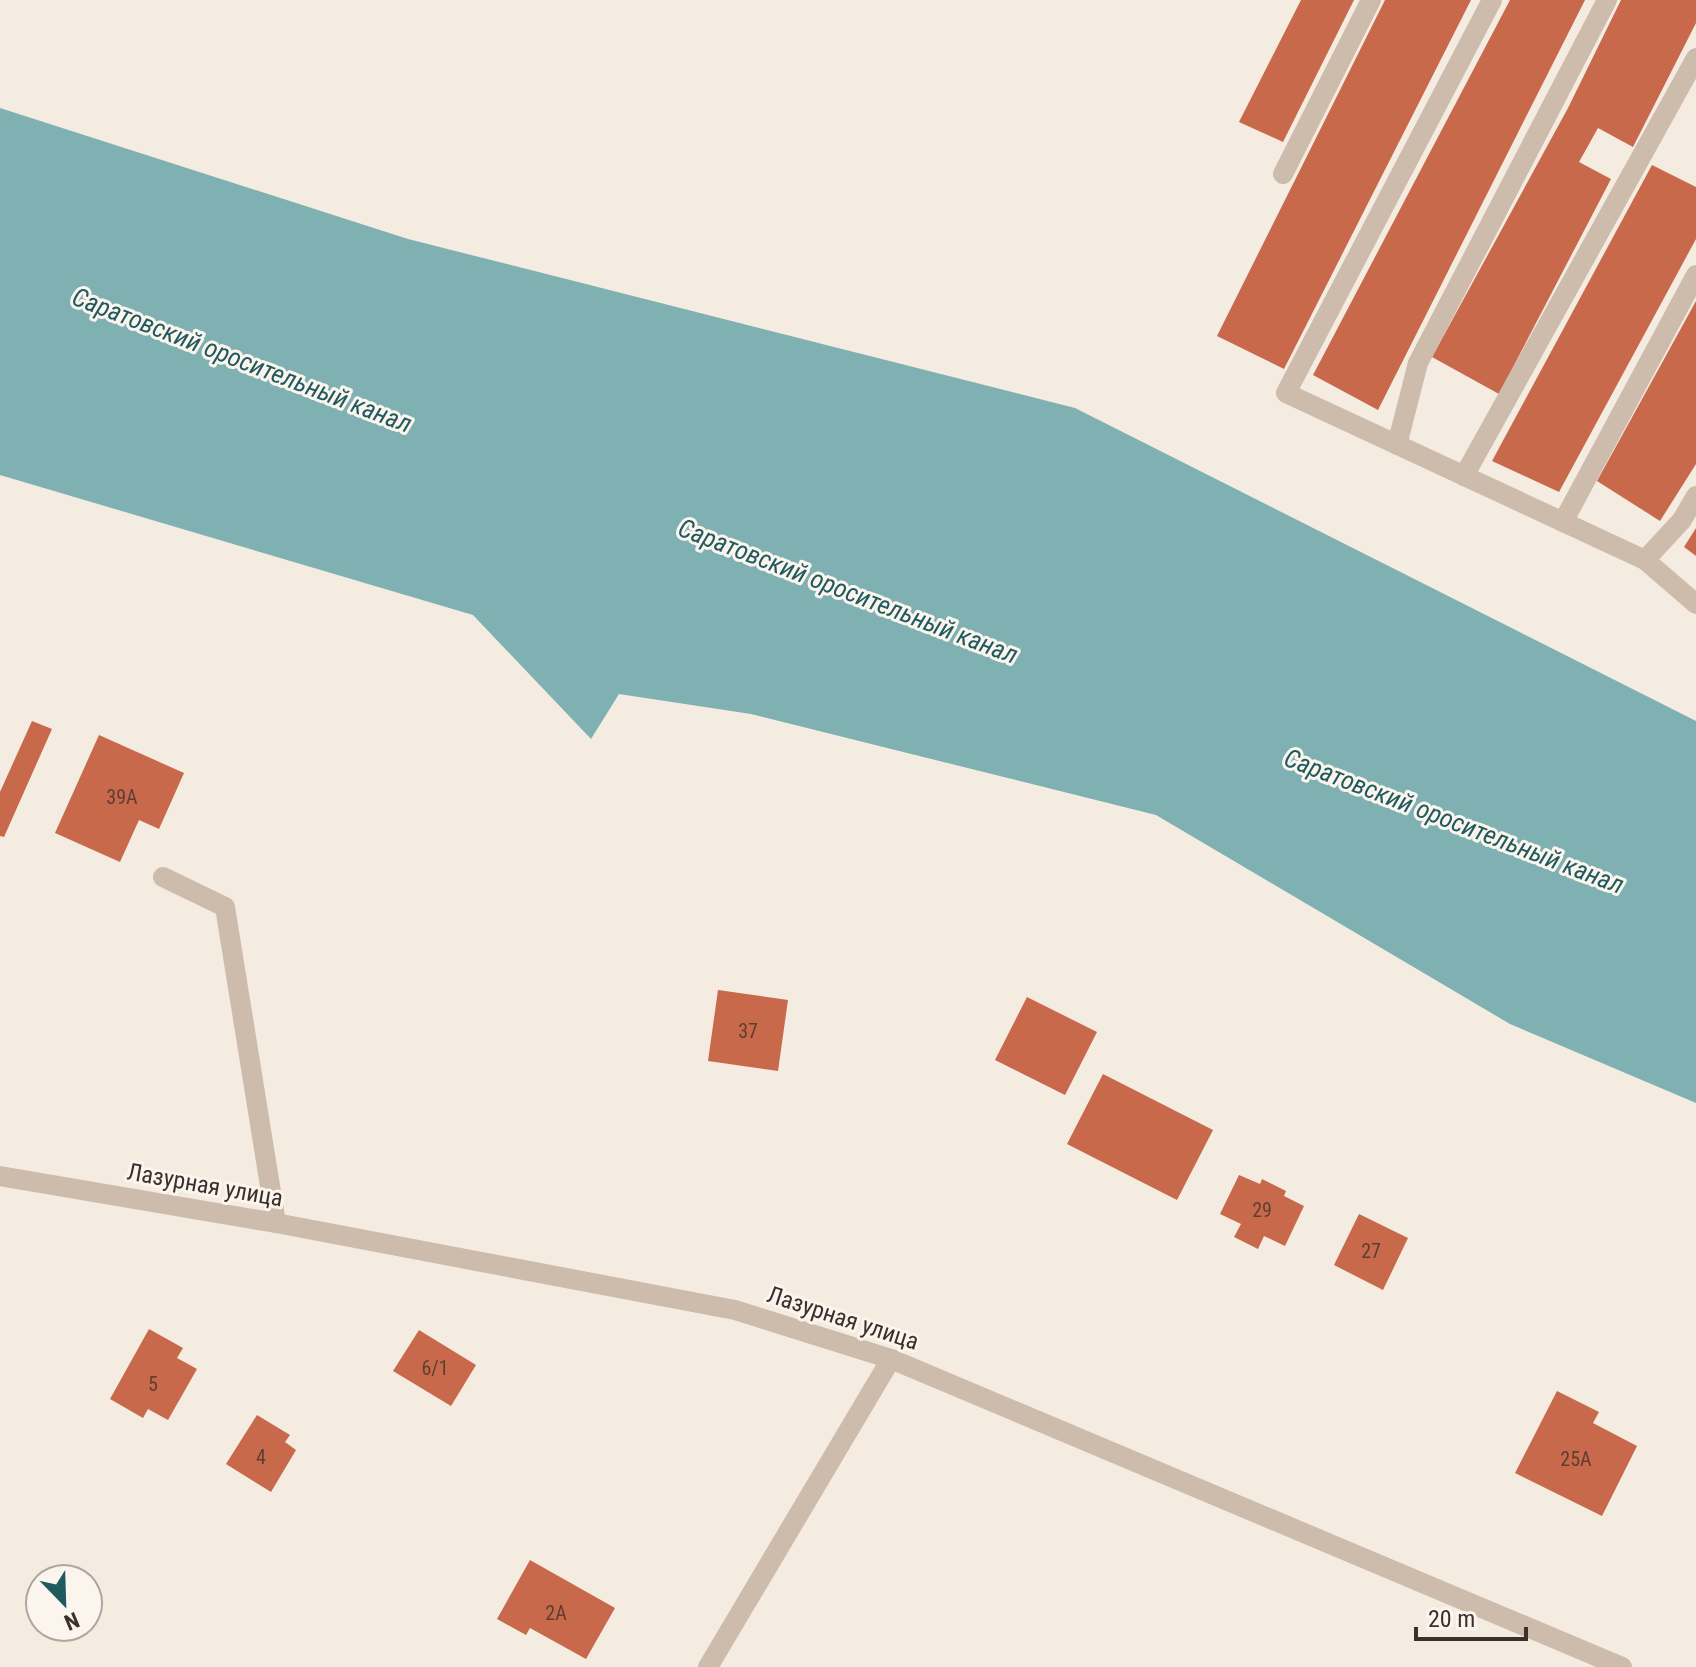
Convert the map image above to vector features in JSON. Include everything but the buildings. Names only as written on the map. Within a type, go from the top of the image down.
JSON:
[{"type":"street","points":[[1283,174],[1371,0]]},
{"type":"street","points":[[1492,0],[1286,393],[1645,560],[1696,604]]},
{"type":"street","points":[[1397,445],[1418,363],[1607,0]]},
{"type":"street","points":[[1464,476],[1696,58]]},
{"type":"street","points":[[1563,522],[1696,275]]},
{"type":"street","points":[[1645,560],[1682,520],[1696,496]]},
{"type":"street","points":[[163,877],[225,907],[276,1223]]},
{"type":"street","name":"Лазурная улица","points":[[0,1176],[276,1223],[735,1310],[891,1359],[1622,1667]]},
{"type":"street","points":[[708,1667],[891,1359]]},
{"type":"water","name":"Саратовский оросительный канал","points":[[0,108],[408,239],[1075,408],[1696,721],[1696,1103],[1510,1024],[1156,815],[751,714],[619,694],[591,739],[473,615],[0,475]]}]
